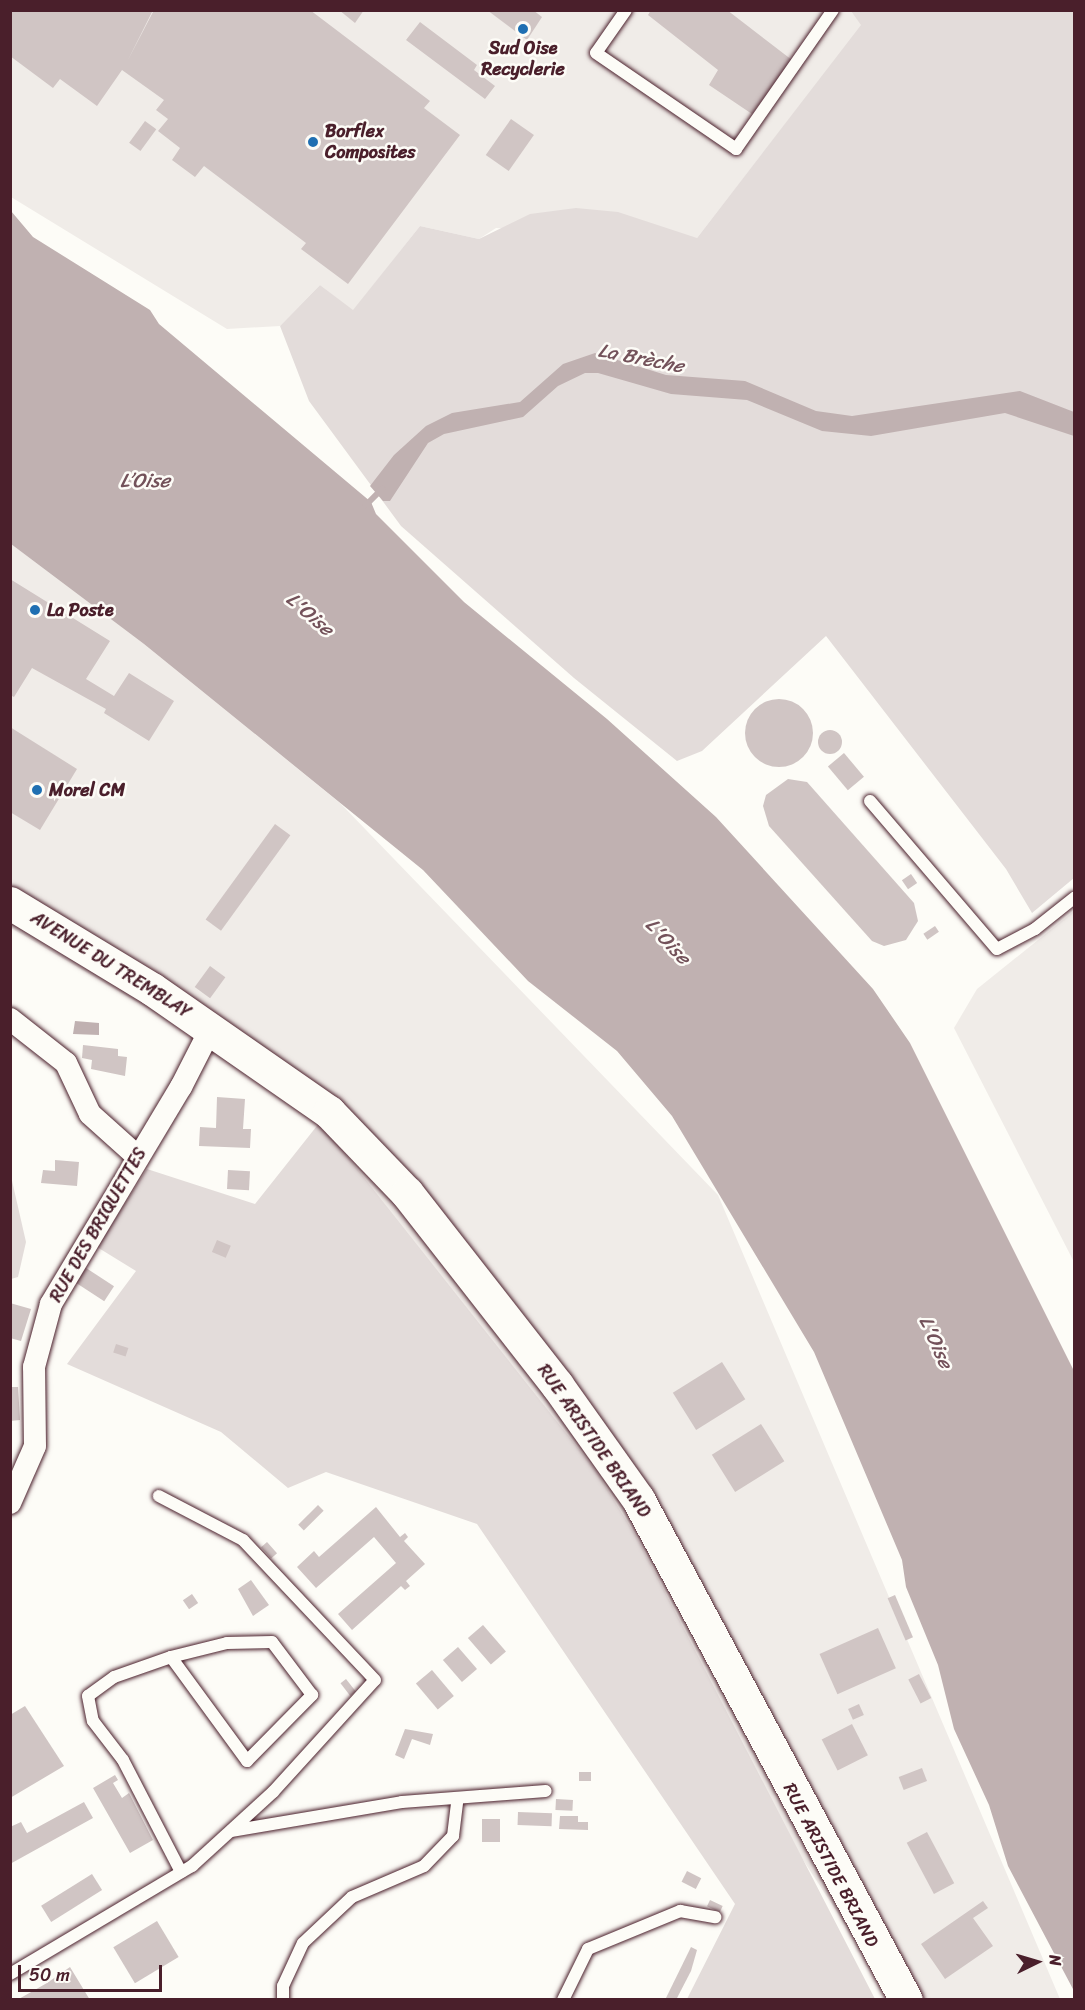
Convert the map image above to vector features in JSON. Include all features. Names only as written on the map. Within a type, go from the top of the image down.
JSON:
[{"type":"main road","name":"AVENUE DU TREMBLAY","points":[[10,903],[211,1029]]},
{"type":"main road","name":"RUE ARISTIDE BRIAND","points":[[211,1029],[329,1112],[407,1193],[557,1385],[638,1499],[906,2000]]},
{"type":"street","points":[[10,1019],[66,1063],[90,1114],[138,1157]]},
{"type":"street","name":"RUE DES BRIQUETTES","points":[[10,1503],[35,1446],[34,1367],[45,1320],[211,1029]]},
{"type":"lane","points":[[626,10],[596,53],[736,149],[833,10]]},
{"type":"lane","points":[[870,801],[997,950],[1035,929],[1074,898]]},
{"type":"lane","points":[[10,1974],[181,1872],[230,1832],[273,1792],[375,1680],[243,1540],[159,1496]]},
{"type":"lane","points":[[171,1657],[248,1761],[312,1695],[272,1642],[226,1643],[171,1657],[114,1677],[88,1696],[93,1721],[112,1740],[181,1872]]},
{"type":"lane","points":[[230,1832],[402,1802],[546,1791]]},
{"type":"lane","points":[[283,2000],[283,1986],[303,1943],[351,1897],[424,1866],[453,1836],[458,1798]]},
{"type":"lane","points":[[563,2000],[588,1949],[680,1911],[715,1917]]},
{"type":"shaded area","points":[[10,11],[882,11],[862,25],[697,238],[496,228],[479,239],[420,226],[353,311],[320,285],[280,326],[227,329],[11,197]]},
{"type":"shaded area","points":[[851,11],[1074,11],[1074,878],[1032,913],[1006,869],[826,636],[702,751],[677,761],[574,678],[401,526],[309,401],[280,326],[320,285],[353,310],[420,226],[479,239],[530,214],[576,208],[618,212],[697,238],[861,25]]},
{"type":"shaded area","points":[[11,544],[144,644],[340,803],[718,1195],[1060,1999],[894,1999],[320,1122],[186,1031],[11,928]]},
{"type":"shaded area","points":[[1074,911],[1074,1262],[954,1028],[977,989]]},
{"type":"shaded area","points":[[320,1122],[596,1471],[637,1538],[875,1999],[687,1999],[735,1904],[477,1524],[326,1472],[288,1488],[221,1432],[67,1364],[136,1271],[97,1247],[147,1169],[255,1204]]},
{"type":"shaded area","points":[[10,1172],[26,1242],[18,1277],[11,1279]]},
{"type":"water","name":"L’Oise","points":[[11,211],[33,237],[150,310],[159,324],[371,502],[376,514],[464,602],[607,719],[716,817],[873,989],[910,1043],[1074,1371],[1074,1991],[1008,1866],[989,1805],[954,1729],[938,1665],[906,1587],[902,1560],[814,1352],[672,1116],[617,1051],[528,981],[423,870],[144,644],[11,544]]},
{"type":"water","points":[[595,353],[666,375],[745,381],[816,411],[852,416],[1020,391],[1074,412],[1074,436],[1005,413],[871,436],[822,431],[747,400],[671,394],[598,373],[585,373],[558,386],[523,417],[444,434],[428,443],[390,501],[383,501],[370,486],[394,455],[426,426],[452,413],[520,402],[563,364]]},
{"type":"water","points":[[75,1021],[99,1023],[99,1035],[73,1034]]},
{"type":"building","name":"Borflex Composites","points":[[10,10],[153,10],[128,60],[154,10],[310,10],[430,101],[424,108],[460,135],[348,284],[301,249],[306,243],[204,166],[195,177],[172,160],[180,148],[158,131],[168,119],[156,110],[164,100],[122,70],[97,106],[60,79],[53,88],[10,56]]},
{"type":"building","points":[[339,10],[364,10],[355,23]]},
{"type":"building","name":"Sud Oise Recyclerie","points":[[487,10],[533,10],[542,17],[527,40]]},
{"type":"building","points":[[651,10],[727,10],[792,60],[752,114],[709,85],[718,70],[648,15]]},
{"type":"building","points":[[420,22],[477,65],[474,70],[495,86],[485,99],[406,40]]},
{"type":"building","points":[[511,119],[534,135],[509,171],[486,155]]},
{"type":"building","points":[[145,121],[156,129],[140,151],[129,143]]},
{"type":"building","name":"La Poste","points":[[10,579],[110,641],[86,679],[114,696],[129,673],[174,701],[149,741],[104,713],[106,709],[32,668],[14,697],[10,695]]},
{"type":"building","points":[[779,699],[792,702],[803,709],[810,720],[813,733],[810,746],[803,757],[792,764],[779,767],[766,764],[755,757],[748,746],[745,733],[748,720],[755,709],[766,702]]},
{"type":"building","name":"Morel CM","points":[[10,727],[77,769],[40,830],[10,812]]},
{"type":"building","points":[[830,730],[838,734],[842,742],[838,750],[830,754],[822,750],[818,742],[822,734]]},
{"type":"building","points":[[844,753],[864,777],[848,790],[828,766]]},
{"type":"building","points":[[788,779],[807,782],[914,903],[918,921],[906,940],[884,946],[872,941],[769,826],[763,806],[766,795]]},
{"type":"building","points":[[275,824],[290,835],[221,931],[206,919]]},
{"type":"building","points":[[911,874],[917,883],[908,889],[902,880]]},
{"type":"building","points":[[935,926],[939,932],[927,940],[923,934]]},
{"type":"building","points":[[210,966],[225,977],[210,998],[195,987]]},
{"type":"building","points":[[83,1045],[118,1049],[118,1056],[127,1057],[125,1076],[91,1069],[92,1060],[82,1058]]},
{"type":"building","points":[[217,1097],[245,1099],[243,1129],[251,1129],[250,1148],[199,1146],[200,1127],[216,1128]]},
{"type":"building","points":[[55,1160],[79,1162],[77,1186],[41,1183],[43,1170],[55,1171]]},
{"type":"building","points":[[228,1170],[250,1171],[249,1190],[227,1189]]},
{"type":"building","points":[[217,1240],[231,1246],[226,1258],[212,1252]]},
{"type":"building","points":[[83,1266],[114,1286],[104,1301],[73,1281]]},
{"type":"building","points":[[10,1303],[31,1309],[21,1341],[10,1338]]},
{"type":"building","points":[[116,1344],[128,1348],[126,1357],[113,1353]]},
{"type":"building","points":[[722,1362],[745,1399],[696,1430],[673,1393]]},
{"type":"building","points":[[10,1387],[18,1387],[20,1420],[10,1421]]},
{"type":"building","points":[[761,1424],[784,1461],[735,1492],[712,1455]]},
{"type":"building","points":[[318,1505],[324,1511],[304,1530],[298,1525]]},
{"type":"building","points":[[376,1507],[400,1537],[405,1533],[408,1537],[404,1541],[425,1564],[406,1581],[410,1586],[405,1590],[401,1586],[352,1630],[338,1614],[396,1563],[374,1537],[316,1588],[297,1567],[314,1551],[319,1557]]},
{"type":"building","points":[[267,1542],[277,1553],[271,1559],[261,1547]]},
{"type":"building","points":[[251,1580],[269,1605],[253,1616],[238,1589]]},
{"type":"building","points":[[192,1594],[198,1603],[189,1609],[183,1600]]},
{"type":"building","points":[[895,1595],[913,1637],[906,1640],[888,1598]]},
{"type":"building","points":[[483,1625],[506,1651],[491,1665],[468,1638]]},
{"type":"building","points":[[878,1628],[896,1668],[837,1694],[820,1654]]},
{"type":"building","points":[[458,1647],[477,1669],[462,1682],[443,1660]]},
{"type":"building","points":[[432,1670],[454,1696],[438,1710],[416,1683]]},
{"type":"building","points":[[919,1674],[931,1698],[921,1704],[908,1679]]},
{"type":"building","points":[[346,1679],[356,1692],[350,1696],[340,1683]]},
{"type":"building","points":[[859,1704],[864,1715],[853,1720],[848,1709]]},
{"type":"building","points":[[25,1706],[64,1766],[10,1798],[10,1715]]},
{"type":"building","points":[[852,1724],[868,1755],[838,1771],[822,1739]]},
{"type":"building","points":[[405,1729],[433,1734],[430,1745],[412,1739],[404,1759],[395,1755]]},
{"type":"building","points":[[922,1768],[927,1781],[904,1790],[899,1777]]},
{"type":"building","points":[[579,1772],[591,1772],[591,1781],[579,1781]]},
{"type":"building","points":[[115,1775],[118,1780],[113,1783],[122,1798],[129,1793],[153,1840],[130,1853],[93,1788]]},
{"type":"building","points":[[556,1799],[573,1800],[572,1811],[555,1810]]},
{"type":"building","points":[[84,1802],[93,1818],[10,1864],[10,1827],[21,1822],[27,1833]]},
{"type":"building","points":[[518,1812],[552,1813],[552,1826],[518,1825]]},
{"type":"building","points":[[560,1816],[578,1816],[578,1822],[588,1822],[588,1830],[559,1829]]},
{"type":"building","points":[[482,1819],[500,1819],[500,1842],[482,1842]]},
{"type":"building","points":[[927,1832],[954,1883],[934,1894],[907,1843]]},
{"type":"building","points":[[687,1871],[701,1878],[696,1889],[682,1882]]},
{"type":"building","points":[[92,1874],[102,1890],[51,1922],[41,1906]]},
{"type":"building","points":[[710,1900],[723,1906],[720,1912],[707,1906]]},
{"type":"building","points":[[983,1901],[988,1908],[973,1918],[993,1946],[945,1979],[921,1944]]},
{"type":"building","points":[[157,1921],[179,1957],[135,1983],[113,1947]]},
{"type":"building","points":[[691,1947],[697,1950],[691,1971],[676,2000],[665,2000]]},
{"type":"building","points":[[70,1967],[90,2000],[17,2000],[47,1983]]},
{"type":"waterway","name":"La Brèche","points":[[366,505],[382,489]]},
{"type":"place","name":"Sud Oise Recyclerie","points":[[523,29]]},
{"type":"place","name":"Borflex Composites","points":[[313,142]]},
{"type":"place","name":"La Poste","points":[[35,610]]},
{"type":"place","name":"Morel CM","points":[[37,790]]},
{"type":"water label","name":"L'Oise","points":[[310,614]]},
{"type":"water label","name":"L'Oise","points":[[668,941]]},
{"type":"water label","name":"L'Oise","points":[[936,1342]]}]
